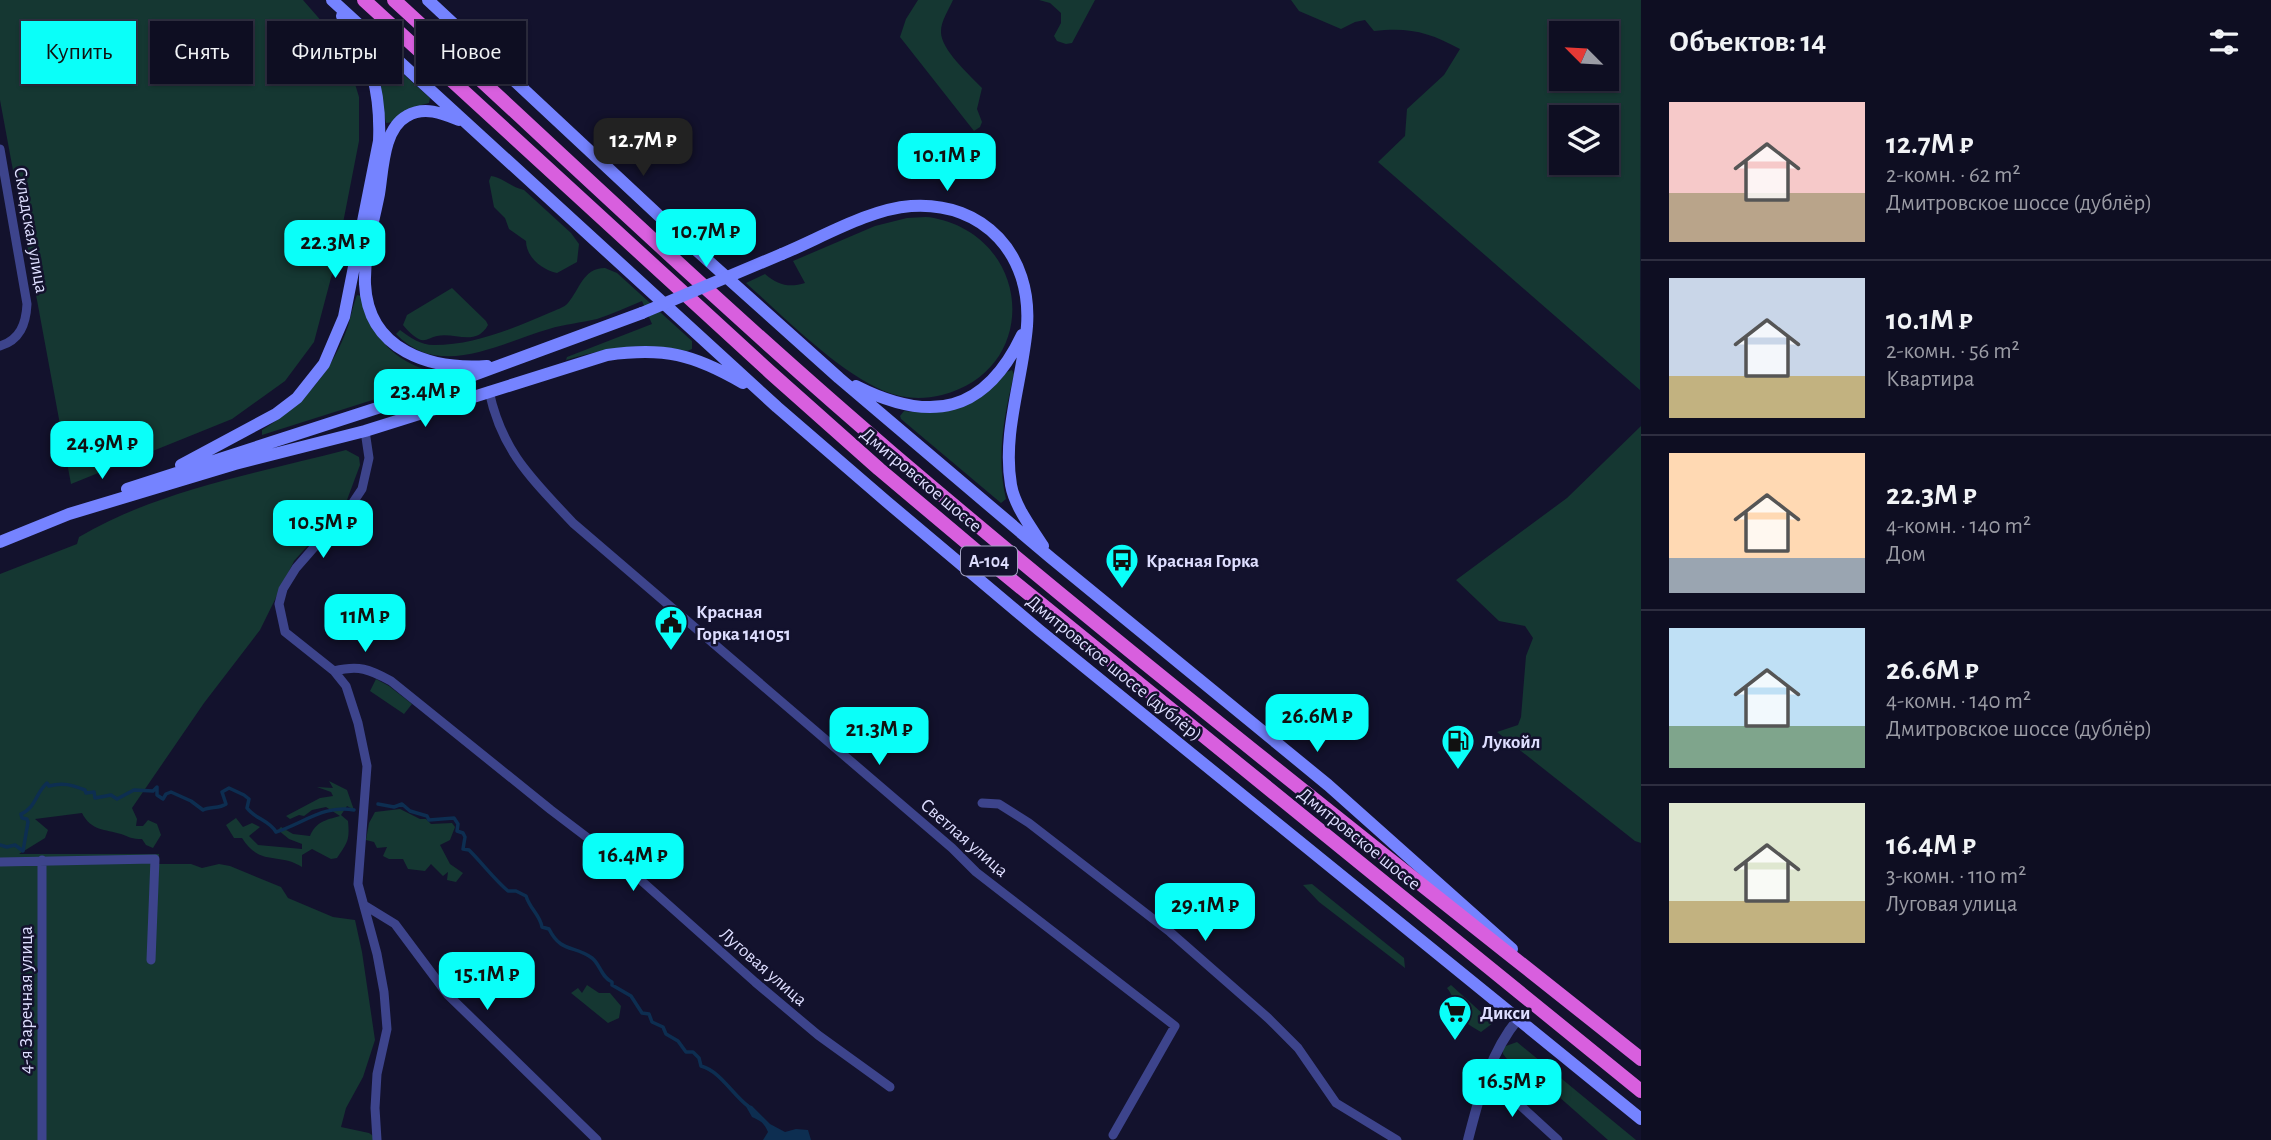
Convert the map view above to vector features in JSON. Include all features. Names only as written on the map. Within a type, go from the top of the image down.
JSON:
[{"type":"highway","name":"Дмитровское шоссе","points":[[364,0],[879,469],[992,564],[1641,1091]]},
{"type":"highway","name":"Дмитровское шоссе","points":[[394,0],[785,359],[891,452],[1328,812],[1641,1059]]},
{"type":"main road","name":"Дмитровское шоссе (дублёр)","points":[[330,0],[777,407],[1038,630],[1641,1119]]},
{"type":"main road","points":[[148,482],[276,414],[297,398],[311,382],[334,345],[344,317],[353,276],[379,141],[380,123],[377,89],[372,70],[358,38],[330,0]]},
{"type":"main road","points":[[428,0],[685,240],[839,377],[1051,558],[1328,785],[1481,919],[1550,986]]},
{"type":"main road","points":[[476,131],[457,119],[433,111],[414,113],[398,124],[389,141],[366,260],[365,285],[376,325],[406,353],[443,365],[468,367],[505,364]]},
{"type":"main road","points":[[0,542],[148,482],[505,364],[642,313],[860,220],[911,206],[962,214],[986,225],[1005,244],[1019,266],[1028,299],[1027,325],[1010,443],[1009,468],[1017,505],[1051,558]]},
{"type":"main road","points":[[839,377],[881,399],[903,406],[930,408],[950,405],[973,395],[992,381],[1012,356],[1027,325]]},
{"type":"main road","points":[[69,514],[234,464],[365,431],[607,355],[638,351],[667,352],[692,358],[719,369],[777,407]]},
{"type":"street","name":"Складская улица","points":[[0,149],[27,304],[23,327],[18,336],[0,346]]},
{"type":"street","name":"Светлая улица","points":[[489,391],[494,415],[506,444],[528,475],[573,523],[952,848],[976,872],[1175,1026],[1112,1135]]},
{"type":"street","points":[[365,431],[369,458],[362,489],[296,568],[283,589],[279,604],[285,632],[334,671],[346,686],[367,766],[359,888],[384,992],[387,1029],[377,1074],[375,1108],[377,1136],[389,1140]]},
{"type":"street","name":"Луговая улица","points":[[334,671],[354,666],[391,681],[626,867],[818,1035],[890,1087]]},
{"type":"street","points":[[982,803],[999,804],[1029,823],[1170,932],[1288,1038],[1336,1103],[1398,1140]]},
{"type":"street","points":[[0,862],[43,859],[155,859],[151,960]]},
{"type":"street","name":"4-я Заречная улица","points":[[42,1140],[43,859]]},
{"type":"street","points":[[364,905],[395,925],[448,995],[597,1140]]},
{"type":"street","points":[[1468,1140],[1487,1075],[1504,1036],[1518,1019]]},
{"type":"street","points":[[1487,1075],[1558,1140]]},
{"type":"green space","points":[[0,0],[303,0],[321,21],[267,21],[267,84],[355,84],[359,97],[359,141],[336,259],[314,342],[285,381],[232,419],[71,484],[0,100]]},
{"type":"green space","points":[[918,0],[953,0],[942,23],[942,38],[957,61],[982,88],[977,109],[982,122],[974,131],[900,37],[906,19]]},
{"type":"green space","points":[[1039,0],[1095,0],[1072,43],[1066,44],[1057,41],[1054,36],[1061,23],[1061,13],[1050,3]]},
{"type":"green space","points":[[1291,0],[1641,0],[1640,390],[1378,162],[1405,136],[1407,109],[1444,75],[1460,49],[1418,32],[1374,31],[1365,20],[1341,29],[1299,11]]},
{"type":"green space","points":[[402,73],[430,98],[429,103],[414,107],[393,122],[386,123],[377,84],[402,84]]},
{"type":"green space","points":[[491,176],[524,190],[571,233],[579,244],[577,262],[557,273],[536,262],[526,241],[509,229],[505,218],[494,207],[489,181]]},
{"type":"green space","points":[[907,218],[934,218],[967,230],[991,251],[1006,276],[1012,305],[1009,333],[996,360],[974,381],[942,395],[927,398],[891,394],[848,371],[812,343],[746,283],[765,274],[784,284],[805,283],[793,261],[875,226]]},
{"type":"green space","points":[[605,268],[617,273],[692,341],[692,349],[687,351],[626,347],[566,360],[567,357],[652,324],[642,301],[597,319],[555,327],[471,354],[432,355],[413,348],[396,334],[400,330],[429,345],[464,342],[493,335],[564,306],[587,275]]},
{"type":"green space","points":[[452,288],[486,321],[488,325],[483,332],[471,337],[444,335],[421,340],[403,325],[407,315]]},
{"type":"green space","points":[[357,295],[361,296],[375,329],[388,347],[406,361],[435,372],[442,378],[262,435],[262,430],[290,410],[325,373],[348,326]]},
{"type":"green space","points":[[1012,370],[1014,374],[1004,421],[1001,452],[1006,499],[1001,503],[900,416],[904,411],[934,411],[961,406],[985,393]]},
{"type":"green space","points":[[1641,426],[1641,843],[1497,732],[1518,725],[1526,656],[1533,638],[1525,626],[1499,621],[1456,580],[1567,498]]},
{"type":"green space","points":[[346,450],[359,457],[360,465],[347,500],[344,503],[335,501],[332,507],[335,515],[294,561],[260,630],[204,703],[132,808],[137,819],[136,826],[143,826],[148,820],[157,824],[161,835],[153,848],[146,845],[142,839],[94,826],[82,813],[35,819],[48,830],[45,838],[19,854],[159,854],[159,864],[191,864],[202,868],[219,864],[230,866],[281,887],[288,898],[333,917],[355,920],[375,1040],[363,1077],[346,1108],[341,1127],[369,1133],[379,1140],[0,1140],[0,574],[77,544],[79,537],[110,521],[175,495]]},
{"type":"green space","points":[[376,679],[412,704],[404,714],[370,691]]},
{"type":"green space","points":[[329,781],[347,790],[354,810],[347,806],[341,815],[348,821],[349,833],[337,858],[331,859],[312,849],[302,855],[302,867],[285,860],[263,856],[249,847],[242,838],[234,838],[226,825],[236,818],[243,827],[252,823],[260,827],[249,836],[258,845],[302,849],[302,844],[289,839],[278,830],[281,827],[293,834],[310,836],[322,822],[340,816],[326,807],[312,810],[304,816],[290,819],[286,816],[320,798],[333,796],[331,792],[317,787],[333,788]]},
{"type":"green space","points":[[400,809],[420,819],[426,819],[431,824],[452,823],[455,827],[450,840],[440,845],[450,864],[463,873],[456,882],[447,880],[448,872],[443,876],[431,864],[425,871],[408,869],[403,859],[383,856],[387,847],[377,848],[374,842],[366,840],[369,823],[375,812]]},
{"type":"green space","points":[[1312,884],[1404,958],[1405,968],[1319,902],[1303,885]]},
{"type":"green space","points":[[587,985],[599,993],[610,993],[621,1006],[619,1018],[608,1023],[571,993],[578,988],[582,993]]},
{"type":"green space","points":[[1451,985],[1493,1023],[1481,1032],[1462,1019],[1447,988]]},
{"type":"green space","points":[[1517,1042],[1636,1140],[1608,1140],[1558,1096],[1517,1071],[1516,1062],[1505,1063],[1507,1059],[1503,1054],[1503,1047]]},
{"type":"water","points":[[744,1103],[752,1106],[770,1124],[785,1132],[808,1130],[811,1140],[763,1140],[768,1132],[762,1122],[752,1117]]},
{"type":"waterway","points":[[0,845],[15,845],[23,851],[28,822],[21,814],[30,808],[47,783],[49,786],[67,785],[85,790],[86,793],[94,792],[95,798],[111,795],[117,799],[134,790],[153,791],[157,787],[157,795],[163,799],[171,792],[203,810],[226,804],[222,792],[229,788],[249,799],[247,808],[276,832],[323,812],[354,810]]},
{"type":"waterway","points":[[378,804],[394,807],[402,804],[410,811],[427,816],[429,820],[454,818],[458,824],[457,831],[465,837],[463,849],[469,850],[508,891],[516,891],[526,896],[542,927],[549,929],[558,942],[592,958],[612,985],[631,996],[642,1013],[649,1014],[652,1022],[663,1027],[666,1034],[678,1041],[686,1052],[693,1052],[699,1058],[701,1066],[714,1073],[748,1106]]},
{"type":"place","name":"Красная Горка","points":[[1122,590]]},
{"type":"place","name":"Красная Горка 141051","points":[[671,652]]},
{"type":"place","name":"Лукойл","points":[[1458,771]]},
{"type":"place","name":"Дикси","points":[[1455,1042]]}]
